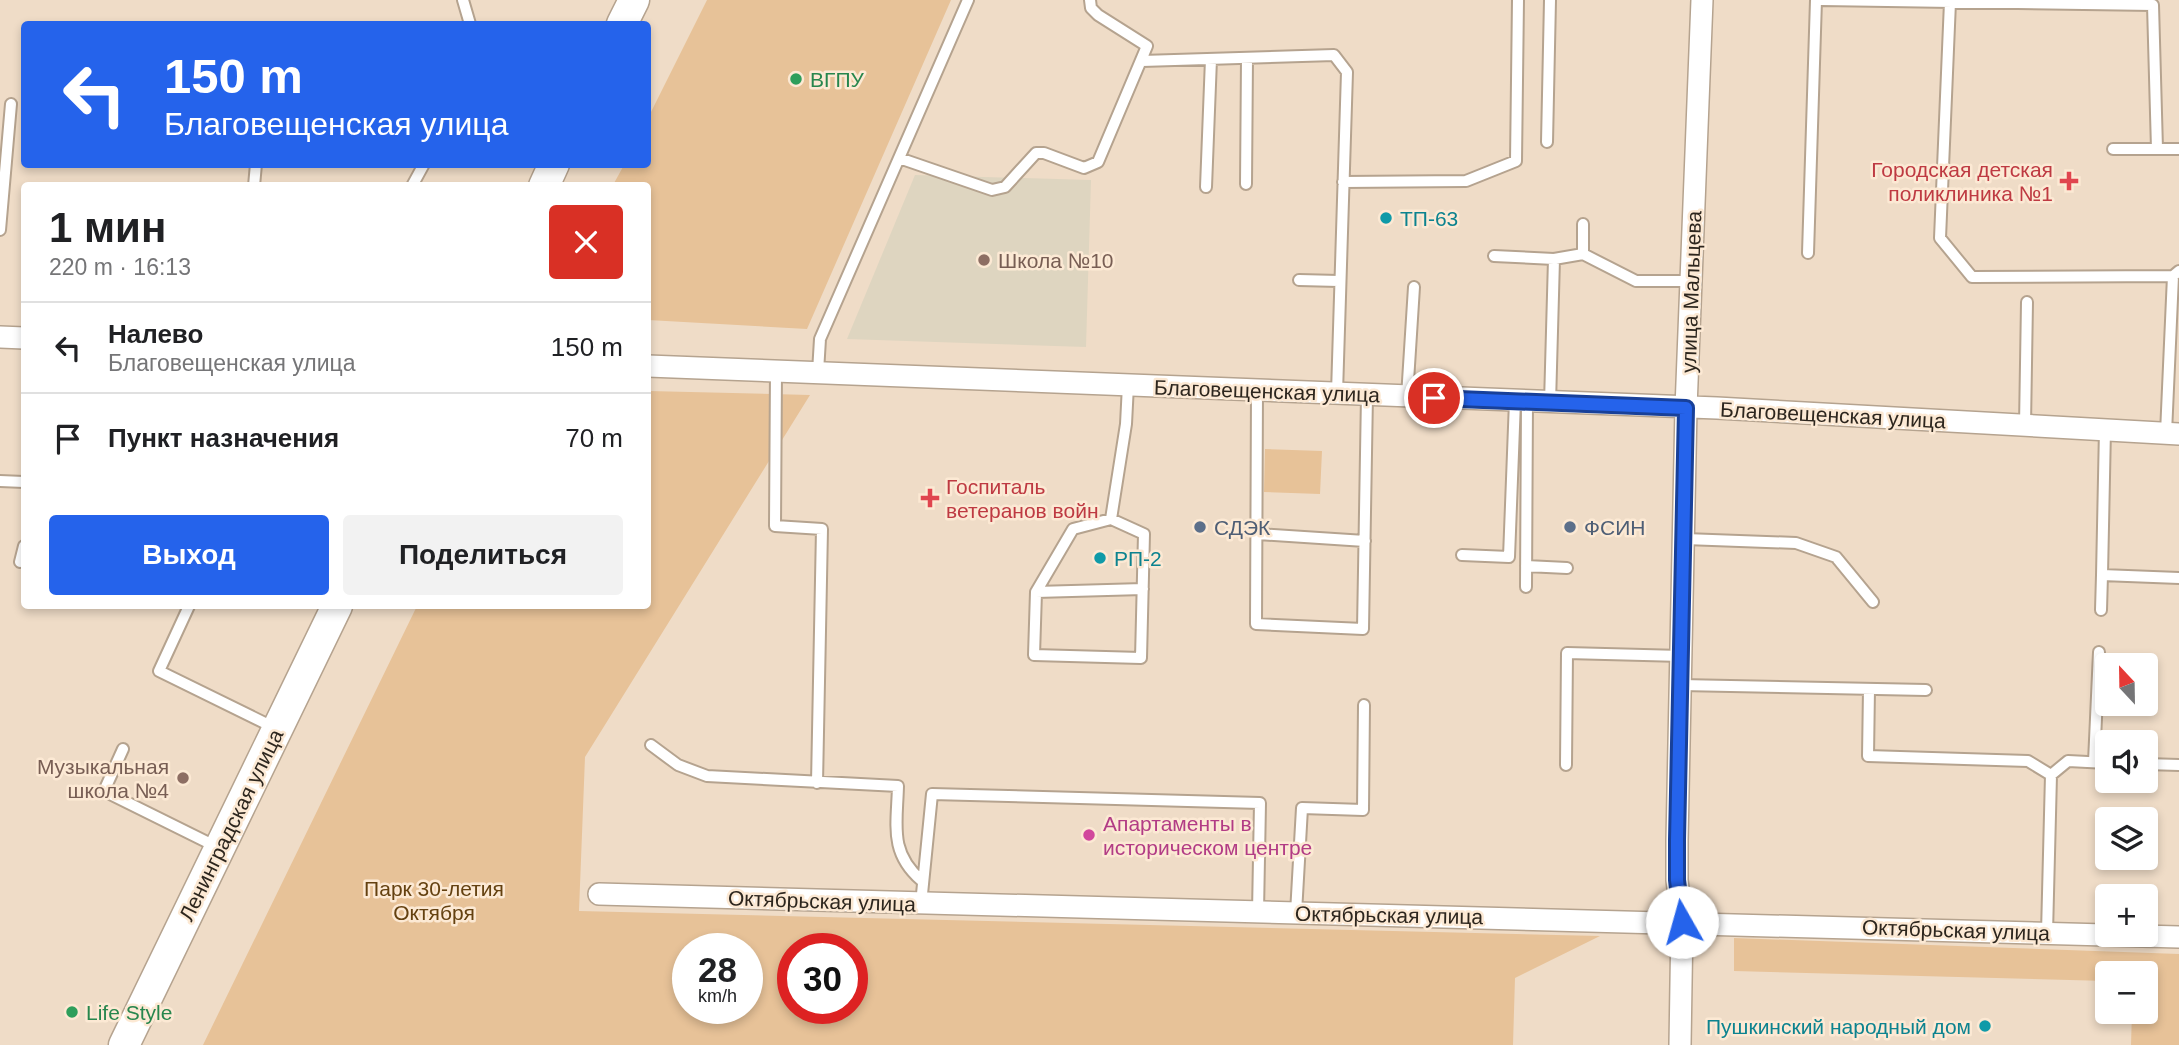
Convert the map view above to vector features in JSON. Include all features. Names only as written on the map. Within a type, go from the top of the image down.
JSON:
[{"type":"main road","points":[[624,21],[634,0]]},
{"type":"main road","name":"Ленинградская улица","points":[[124,1045],[336,609]]},
{"type":"street","name":"улица Мальцева","points":[[1680,1045],[1682,922],[1677,880],[1686,408],[1702,0]]},
{"type":"street","points":[[0,337],[21,338]]},
{"type":"street","name":"Благовещенская улица","points":[[651,366],[1717,408],[2173,433]]},
{"type":"street","name":"Октябрьская улица","points":[[599,894],[2179,937]]},
{"type":"lane","points":[[463,0],[469,21]]},
{"type":"lane","points":[[818,372],[820,339],[968,0]]},
{"type":"lane","points":[[899,158],[992,190],[1005,187],[1036,153],[1044,153],[1084,168],[1098,162],[1147,49],[1144,42],[1098,15],[1091,8],[1090,0]]},
{"type":"lane","points":[[1343,182],[1466,181],[1516,161],[1518,0]]},
{"type":"lane","points":[[1547,142],[1550,0]]},
{"type":"lane","points":[[1808,253],[1816,0]]},
{"type":"lane","points":[[1822,0],[2153,2],[2157,149]]},
{"type":"lane","points":[[1950,2],[1940,238],[1972,277],[2176,274],[2173,433]]},
{"type":"lane","points":[[1143,61],[1334,55],[1342,62],[1347,72],[1337,393]]},
{"type":"lane","points":[[1246,184],[1247,58]]},
{"type":"lane","points":[[1206,187],[1211,59]]},
{"type":"lane","points":[[0,230],[11,104]]},
{"type":"lane","points":[[2113,149],[2179,149]]},
{"type":"lane","points":[[1583,224],[1583,254]]},
{"type":"lane","points":[[1494,256],[1554,259],[1583,254],[1636,281],[1691,281]]},
{"type":"lane","points":[[1550,403],[1554,259]]},
{"type":"lane","points":[[1299,280],[1339,281]]},
{"type":"lane","points":[[1407,397],[1414,287]]},
{"type":"lane","points":[[2025,425],[2027,302]]},
{"type":"lane","points":[[776,370],[775,526],[822,530],[817,783]]},
{"type":"lane","points":[[1111,519],[1126,424],[1128,385]]},
{"type":"lane","points":[[1257,390],[1256,624],[1363,629],[1367,395]]},
{"type":"lane","points":[[1462,555],[1509,557],[1521,402]]},
{"type":"lane","points":[[1521,402],[1526,587]]},
{"type":"lane","points":[[2101,610],[2105,429]]},
{"type":"lane","points":[[0,481],[21,482]]},
{"type":"lane","points":[[1111,519],[1144,534],[1143,589],[1141,658],[1034,655],[1036,592],[1073,529],[1111,519]]},
{"type":"lane","points":[[1258,534],[1365,541]]},
{"type":"lane","points":[[1685,540],[1796,542],[1836,557],[1873,602]]},
{"type":"lane","points":[[20,562],[21,558]]},
{"type":"lane","points":[[1526,566],[1567,568]]},
{"type":"lane","points":[[2102,575],[2179,578]]},
{"type":"lane","points":[[1036,592],[1143,589]]},
{"type":"lane","points":[[188,609],[159,671],[278,729]]},
{"type":"lane","points":[[2047,933],[2051,775],[2068,761],[2094,762],[2099,652]]},
{"type":"lane","points":[[1566,765],[1567,653],[1682,656]]},
{"type":"lane","points":[[1681,685],[1926,690]]},
{"type":"lane","points":[[1869,689],[1868,756],[2028,761],[2051,775]]},
{"type":"lane","points":[[1296,913],[1302,808],[1363,810],[1364,705]]},
{"type":"lane","points":[[651,745],[678,765],[707,776],[898,786],[897,834],[900,850],[905,866],[921,880]]},
{"type":"lane","points":[[122,748],[104,791],[220,848]]},
{"type":"lane","points":[[2158,764],[2179,765]]},
{"type":"lane","points":[[921,904],[921,880],[932,793],[1260,803],[1258,912]]},
{"type":"shaded area","name":"Школа №10","points":[[915,175],[1091,180],[1086,347],[847,339]]},
{"type":"green space","name":"ВГПУ","points":[[707,0],[951,0],[807,329],[651,320],[651,182],[615,182],[622,168],[651,168],[651,112]]},
{"type":"green space","name":"Парк 30-летия Октября","points":[[651,391],[810,395],[585,757],[579,911],[1600,936],[1515,978],[1513,1045],[203,1045],[416,609],[651,609]]},
{"type":"green space","points":[[1265,449],[1322,451],[1320,494],[1264,492]]},
{"type":"green space","points":[[1734,938],[2179,954],[2179,1045],[2131,1045],[2132,1024],[2158,1024],[2158,961],[2095,961],[2095,981],[1734,971]]},
{"type":"place","name":"ВГПУ","points":[[796,79]]},
{"type":"place","name":"Городская детская поликлиника №1","points":[[2069,181]]},
{"type":"place","name":"ТП-63","points":[[1386,218]]},
{"type":"place","name":"Школа №10","points":[[984,260]]},
{"type":"place","name":"Госпиталь ветеранов войн","points":[[930,498]]},
{"type":"place","name":"СДЭК","points":[[1200,527]]},
{"type":"place","name":"ФСИН","points":[[1570,527]]},
{"type":"place","name":"РП-2","points":[[1100,558]]},
{"type":"place","name":"Музыкальная школа №4","points":[[183,778]]},
{"type":"place","name":"Апартаменты в историческом центре","points":[[1089,835]]},
{"type":"place","name":"Life Style","points":[[72,1012]]},
{"type":"place","name":"Пушкинский народный дом","points":[[1985,1026]]},
{"type":"route","points":[[1434,398],[1686,408],[1677,840],[1677,880],[1682,922]]}]
